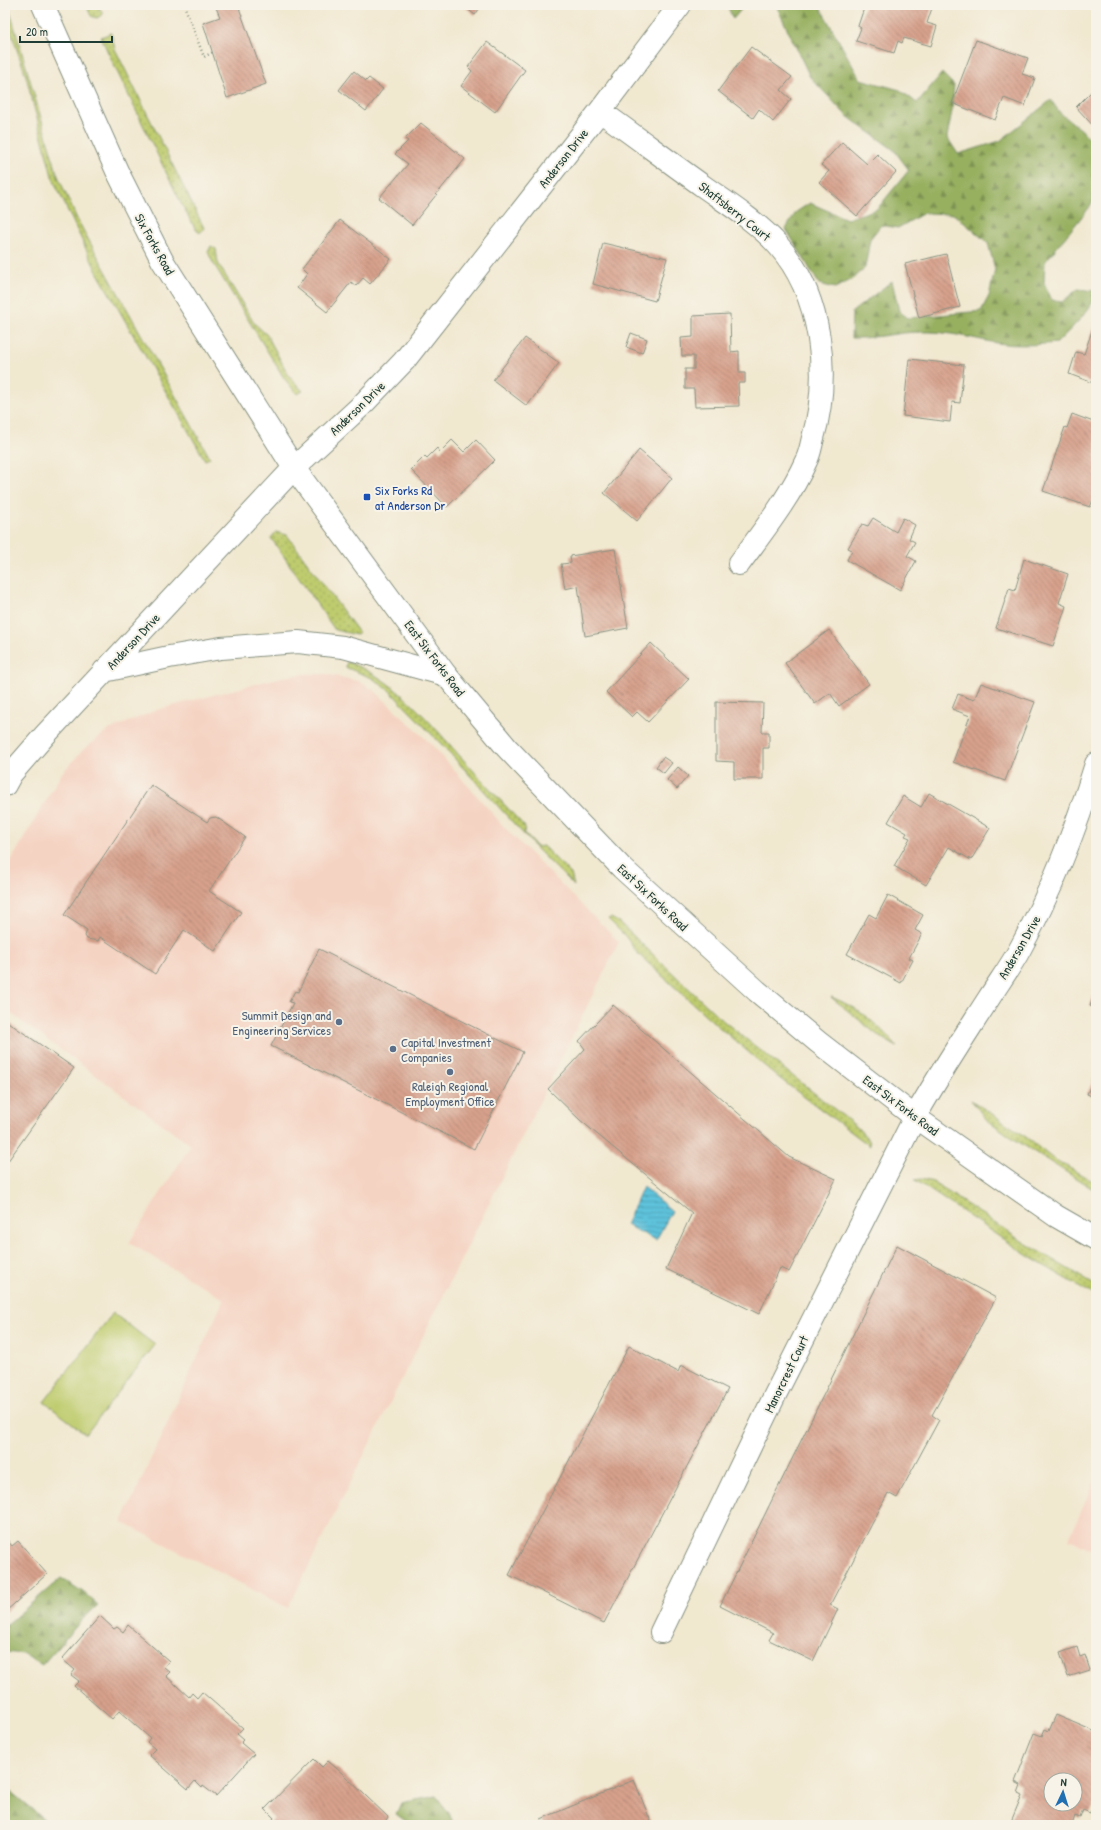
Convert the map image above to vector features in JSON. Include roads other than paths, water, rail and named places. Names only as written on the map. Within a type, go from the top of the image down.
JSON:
[{"type":"street","name":"Six Forks Road","points":[[43,5],[119,176],[162,260],[294,468]]},
{"type":"street","name":"Anderson Drive","points":[[5,785],[11,774],[45,735],[294,468],[362,405],[404,361],[600,111],[680,5]]},
{"type":"street","name":"Shaftsberry Court","points":[[600,111],[743,215],[776,243],[797,272],[812,308],[821,351],[823,386],[818,422],[807,459],[790,493],[739,564]]},
{"type":"street","name":"East Six Forks Road","points":[[294,468],[446,675],[507,748],[622,868],[757,991],[818,1042],[915,1117],[1056,1216],[1096,1239]]},
{"type":"street","points":[[104,671],[221,648],[298,642],[343,647],[446,675]]},
{"type":"street","name":"Anderson Drive","points":[[915,1117],[940,1072],[1019,951],[1044,903],[1058,874],[1082,809],[1096,764]]},
{"type":"street","name":"Manorcrest Court","points":[[661,1632],[775,1396],[915,1117]]},
{"type":"water","points":[[643,1187],[672,1211],[656,1240],[626,1225]]},
{"type":"place","name":"Six Forks Rd at Anderson Dr","points":[[367,497]]},
{"type":"place","name":"Summit Design and Engineering Services","points":[[339,1022]]},
{"type":"place","name":"Capital Investment Companies","points":[[393,1049]]},
{"type":"place","name":"Raleigh Regional Employment Office","points":[[450,1072]]}]
